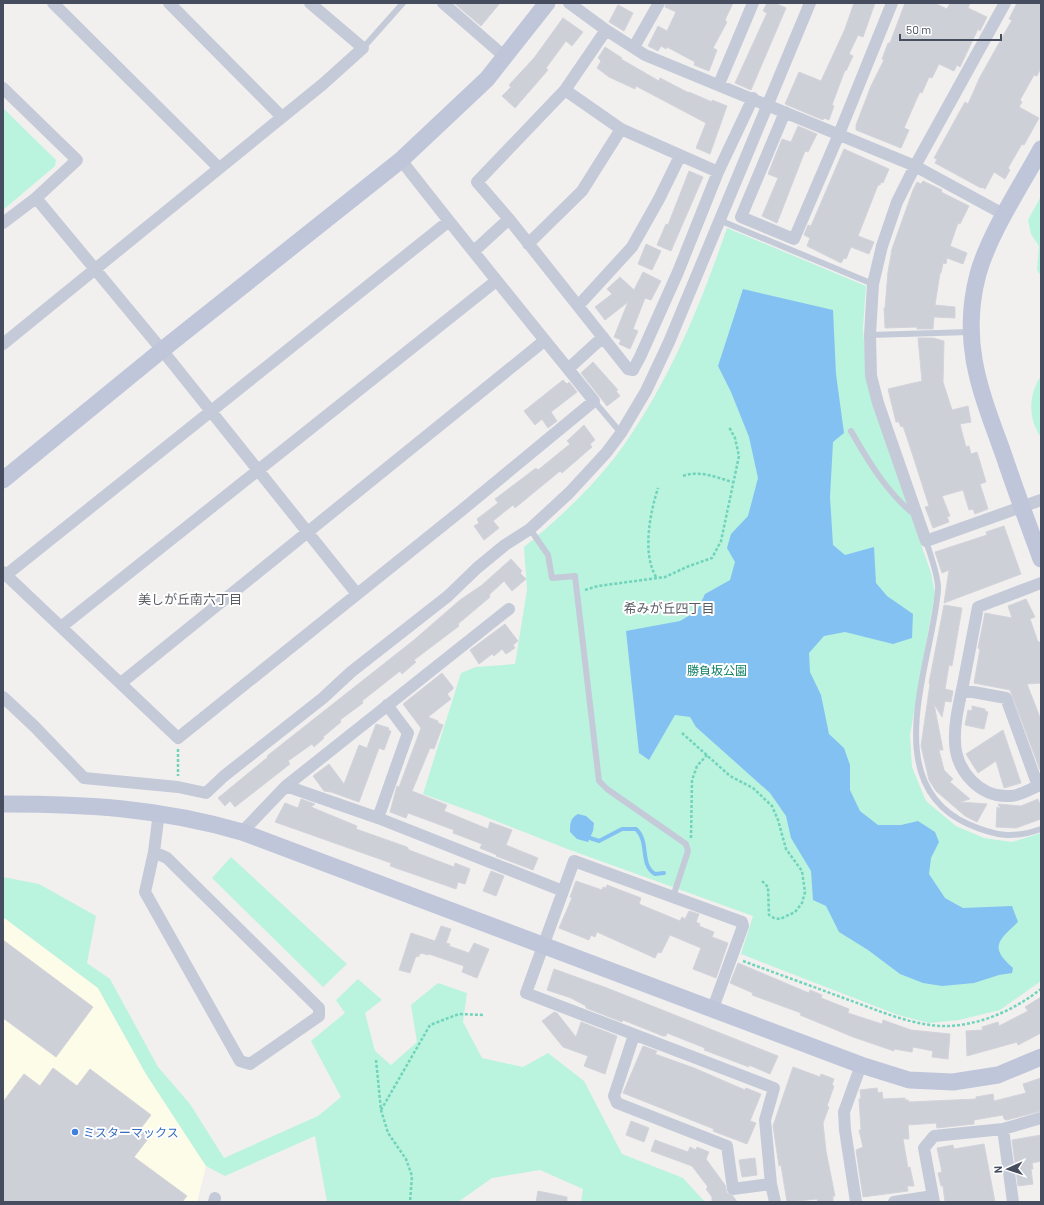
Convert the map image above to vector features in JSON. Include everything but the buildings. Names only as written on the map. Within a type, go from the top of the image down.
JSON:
[{"type":"street","points":[[53,3],[219,168]]},
{"type":"street","points":[[170,3],[282,117]]},
{"type":"street","points":[[3,344],[96,270],[323,84],[363,48],[310,3]]},
{"type":"street","points":[[443,3],[505,57]]},
{"type":"street","points":[[3,480],[162,350],[401,160],[488,79],[547,3]]},
{"type":"street","points":[[569,3],[606,30],[645,55],[719,84],[915,166],[1005,215]]},
{"type":"street","points":[[634,47],[659,3]]},
{"type":"street","points":[[719,84],[753,3]]},
{"type":"street","points":[[3,698],[34,726],[84,778],[178,787],[206,793],[224,776],[322,698],[351,672],[448,596],[477,568],[505,545],[530,529],[569,493],[606,453],[621,433],[646,391],[669,342],[810,3]]},
{"type":"street","points":[[785,112],[741,216],[794,238],[839,134],[892,3]]},
{"type":"street","points":[[1004,3],[915,166],[894,209],[882,246],[873,284],[870,335],[872,376],[878,403],[926,541],[1041,500]]},
{"type":"street","points":[[606,30],[566,90],[476,182],[509,219],[579,305],[628,369],[633,370],[678,272],[718,172],[753,98]]},
{"type":"street","points":[[3,88],[77,160],[36,198],[3,223]]},
{"type":"street","points":[[566,90],[621,129],[718,172]]},
{"type":"street","points":[[528,244],[582,191],[621,129]]},
{"type":"street","points":[[1041,149],[987,250],[978,274],[971,313],[974,368],[1041,559]]},
{"type":"street","points":[[579,305],[632,247],[680,156]]},
{"type":"street","points":[[401,160],[544,341],[594,401],[178,738],[122,683],[4,573],[449,221]]},
{"type":"street","points":[[36,198],[162,350],[209,411],[357,594]]},
{"type":"street","points":[[474,251],[509,219]]},
{"type":"street","points":[[62,627],[496,281]]},
{"type":"street","points":[[568,369],[603,337]]},
{"type":"street","points":[[122,683],[544,341]]},
{"type":"street","points":[[962,690],[1006,698],[1040,785],[1011,796],[993,795],[977,786],[966,776],[958,760],[955,743],[956,717],[978,607],[1041,583]]},
{"type":"street","points":[[242,832],[286,786],[509,609]]},
{"type":"street","points":[[378,818],[408,733],[387,705]]},
{"type":"street","points":[[286,786],[378,818],[563,891]]},
{"type":"street","points":[[3,804],[62,804],[130,808],[159,812],[202,821],[242,832],[861,1064],[909,1080],[953,1082],[998,1075],[1041,1057]]},
{"type":"street","points":[[154,852],[167,858],[319,1008],[320,1016],[250,1064],[240,1061],[145,892],[154,852],[159,812]]},
{"type":"street","points":[[713,1008],[733,958],[743,926],[742,922],[574,861],[526,993],[774,1088],[765,1120],[771,1184],[775,1202]]},
{"type":"street","points":[[634,1035],[614,1096],[617,1103],[726,1146],[732,1189],[771,1184]]},
{"type":"street","points":[[856,1202],[844,1130],[844,1112],[861,1064]]},
{"type":"street","points":[[894,1202],[934,1199],[924,1148],[934,1136],[1003,1129],[1041,1118]]},
{"type":"street","points":[[1003,1129],[1013,1202]]},
{"type":"lane","points":[[363,48],[403,3]]},
{"type":"lane","points":[[719,220],[873,284]]},
{"type":"lane","points":[[870,335],[971,332]]},
{"type":"lane","points":[[594,401],[621,433]]},
{"type":"lane","points":[[851,431],[865,455],[902,505],[918,517]]},
{"type":"lane","points":[[530,529],[548,555],[552,578],[575,576],[599,781],[607,789],[686,844],[688,850],[673,897]]},
{"type":"lane","points":[[926,541],[939,589],[915,731],[918,768],[933,797],[958,819],[986,832],[1010,837],[1041,829]]},
{"type":"path","points":[[576,594],[598,586],[665,577],[689,566],[712,558],[721,541],[732,482],[739,456],[736,438],[729,427]]},
{"type":"path","points":[[683,476],[691,473],[702,474],[732,482]]},
{"type":"path","points":[[656,577],[652,569],[648,528],[658,488]]},
{"type":"path","points":[[682,733],[730,776],[742,780],[772,806],[778,820],[786,849],[802,871],[805,892],[802,903],[795,912],[780,919],[774,918],[769,914],[768,887],[761,880]]},
{"type":"path","points":[[178,738],[178,787]]},
{"type":"path","points":[[686,844],[691,838],[692,780],[697,766],[707,755]]},
{"type":"path","points":[[733,958],[889,1014],[922,1024],[949,1026],[996,1016],[1022,1003],[1041,989]]},
{"type":"path","points":[[381,1110],[430,1025],[459,1014],[484,1015]]},
{"type":"path","points":[[376,1060],[381,1110],[388,1133],[406,1159],[412,1176],[410,1202]]},
{"type":"shaded area","points":[[3,917],[98,988],[146,1074],[206,1166],[197,1202],[3,1202]]},
{"type":"green space","points":[[3,108],[56,160],[55,166],[3,210]]},
{"type":"green space","points":[[1041,196],[1041,276],[1037,270],[1039,246],[1031,234],[1028,220]]},
{"type":"green space","name":"勝負坂公園","points":[[727,228],[866,286],[863,328],[866,371],[873,406],[931,573],[935,593],[910,735],[912,767],[926,801],[956,826],[984,838],[1012,842],[1041,833],[1041,981],[1000,1010],[959,1020],[929,1023],[898,1015],[741,954],[753,916],[570,850],[423,794],[461,673],[476,667],[515,664],[527,590],[524,547],[564,512],[602,473],[641,420],[683,340],[706,285]]},
{"type":"green space","points":[[1041,376],[1041,437],[1034,423],[1031,407],[1034,391]]},
{"type":"green space","points":[[231,857],[347,964],[323,987],[212,878]]},
{"type":"green space","points":[[3,877],[39,884],[96,916],[87,963],[110,979],[158,1067],[190,1104],[224,1158],[318,1116],[341,1097],[311,1041],[345,1013],[336,1000],[358,979],[382,1000],[365,1013],[375,1051],[391,1065],[417,1042],[411,1005],[438,983],[467,993],[463,1022],[482,1058],[523,1067],[548,1053],[584,1081],[622,1154],[683,1178],[705,1202],[581,1202],[583,1189],[540,1170],[492,1178],[458,1202],[327,1202],[315,1136],[225,1176],[206,1166],[146,1074],[98,988],[3,917]]},
{"type":"water","points":[[743,289],[833,310],[836,374],[844,433],[833,442],[830,497],[833,545],[845,555],[874,547],[876,583],[887,596],[913,614],[912,638],[893,644],[845,632],[824,636],[809,653],[810,672],[821,695],[829,734],[844,748],[850,765],[850,790],[860,811],[878,825],[901,825],[918,821],[935,832],[939,842],[931,858],[929,874],[945,898],[963,908],[1012,906],[1018,922],[1001,939],[999,949],[1001,955],[1013,968],[1012,973],[999,975],[974,983],[942,986],[923,983],[900,974],[868,950],[839,932],[826,906],[813,900],[811,871],[791,838],[786,816],[770,793],[696,727],[690,717],[675,715],[649,760],[639,753],[626,631],[680,621],[697,611],[705,594],[730,580],[735,562],[727,548],[731,534],[748,516],[758,478],[749,437],[731,392],[718,366]]},
{"type":"water","points":[[578,814],[586,816],[594,823],[593,831],[588,842],[577,839],[570,832],[570,824],[572,819]]},
{"type":"waterway","points":[[590,838],[599,841],[622,829],[636,829],[643,840],[647,865],[650,870],[655,874],[664,873]]},
{"type":"place","name":"ミスターマックス","points":[[75,1132]]},
{"type":"district","name":"美しが丘南六丁目","points":[[190,599]]},
{"type":"district","name":"希みが丘四丁目","points":[[669,608]]}]
